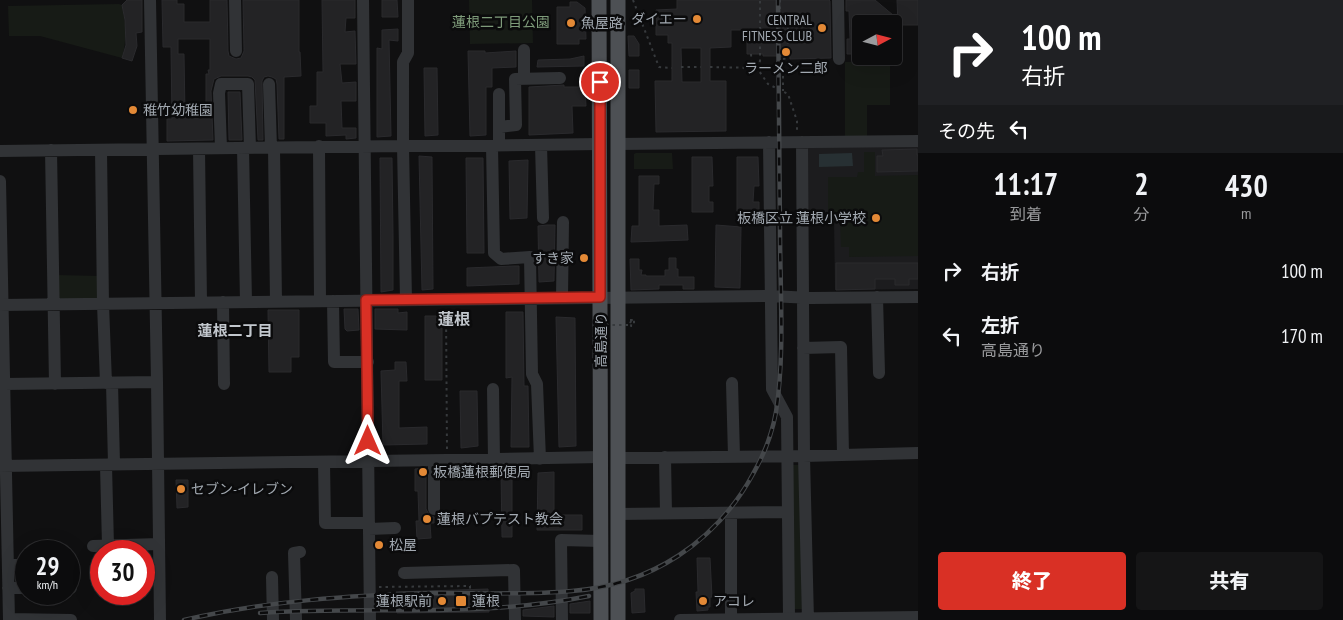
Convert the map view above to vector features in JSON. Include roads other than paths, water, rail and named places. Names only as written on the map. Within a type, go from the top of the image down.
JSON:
[{"type":"main road","name":"高島通り","points":[[600,0],[602,620]]},
{"type":"main road","name":"高島通り","points":[[618,0],[618,620]]},
{"type":"street","points":[[150,0],[160,620]]},
{"type":"street","points":[[235,0],[236,51]]},
{"type":"street","points":[[363,0],[370,620]]},
{"type":"street","points":[[406,300],[403,62],[408,53],[408,0]]},
{"type":"street","points":[[838,0],[838,59]]},
{"type":"street","points":[[524,50],[524,79]]},
{"type":"street","points":[[499,127],[516,125],[515,79],[560,78]]},
{"type":"street","points":[[221,148],[221,84],[248,84],[246,302]]},
{"type":"street","points":[[269,84],[276,302]]},
{"type":"street","points":[[499,94],[494,253],[501,260],[530,257],[532,374],[537,384],[540,459]]},
{"type":"street","points":[[617,144],[918,140]]},
{"type":"street","points":[[769,142],[772,389],[787,417],[789,618]]},
{"type":"street","points":[[799,142],[804,297],[804,456],[808,619]]},
{"type":"street","points":[[0,151],[600,144]]},
{"type":"street","points":[[541,145],[543,218]]},
{"type":"street","points":[[319,146],[327,301],[334,362],[368,362]]},
{"type":"street","points":[[199,149],[201,302]]},
{"type":"street","points":[[51,150],[55,384]]},
{"type":"street","points":[[101,150],[103,304],[109,383],[108,540]]},
{"type":"street","points":[[0,181],[4,384],[3,466],[9,620],[71,620]]},
{"type":"street","points":[[562,222],[562,298]]},
{"type":"street","points":[[1,305],[600,297],[918,297]]},
{"type":"street","points":[[877,297],[879,373]]},
{"type":"street","points":[[223,302],[224,384]]},
{"type":"street","points":[[803,348],[841,347],[843,455]]},
{"type":"street","points":[[4,384],[157,382]]},
{"type":"street","points":[[732,384],[734,456]]},
{"type":"street","points":[[493,389],[494,460]]},
{"type":"street","points":[[618,458],[918,453]]},
{"type":"street","points":[[3,466],[440,461],[601,457]]},
{"type":"street","points":[[665,457],[666,513]]},
{"type":"street","points":[[434,509],[440,461]]},
{"type":"street","points":[[324,462],[325,523],[395,528]]},
{"type":"street","points":[[618,514],[788,512]]},
{"type":"street","points":[[731,513],[731,619]]},
{"type":"street","points":[[562,620],[561,540],[601,541]]},
{"type":"street","points":[[155,544],[159,544]]},
{"type":"street","points":[[296,620],[294,553],[300,552]]},
{"type":"street","points":[[8,565],[15,565]]},
{"type":"street","points":[[404,573],[514,570],[515,620]]},
{"type":"street","points":[[272,577],[273,620]]},
{"type":"street","points":[[8,588],[15,588]]},
{"type":"street","points":[[680,620],[914,618]]},
{"type":"railway","points":[[184,620],[246,608],[340,597],[435,593],[538,593],[601,587],[628,580],[678,556],[720,520],[738,498],[761,459],[772,428],[779,390],[781,322],[778,0]]},
{"type":"railway","points":[[260,613],[508,607],[589,596]]},
{"type":"place","name":"ダイエー","points":[[697,19]]},
{"type":"place","name":"魚屋路","points":[[571,23]]},
{"type":"place","name":"CENTRAL FITNESS CLUB","points":[[822,28]]},
{"type":"place","name":"ラーメン二郎","points":[[786,52]]},
{"type":"place","name":"稚竹幼稚園","points":[[133,110]]},
{"type":"place","name":"板橋区立 蓮根小学校","points":[[876,218]]},
{"type":"place","name":"すき家","points":[[584,258]]},
{"type":"place","name":"板橋蓮根郵便局","points":[[423,472]]},
{"type":"place","name":"セブン-イレブン","points":[[181,489]]},
{"type":"place","name":"蓮根バプテスト教会","points":[[427,519]]},
{"type":"place","name":"松屋","points":[[379,545]]},
{"type":"place","name":"蓮根駅前","points":[[442,601]]},
{"type":"place","name":"蓮根","points":[[461,601]]},
{"type":"place","name":"アコレ","points":[[703,601]]},
{"type":"district","name":"蓮根","points":[[454,319]]},
{"type":"district","name":"蓮根二丁目","points":[[235,331]]},
{"type":"park label","name":"蓮根二丁目公園","points":[[501,22]]}]
